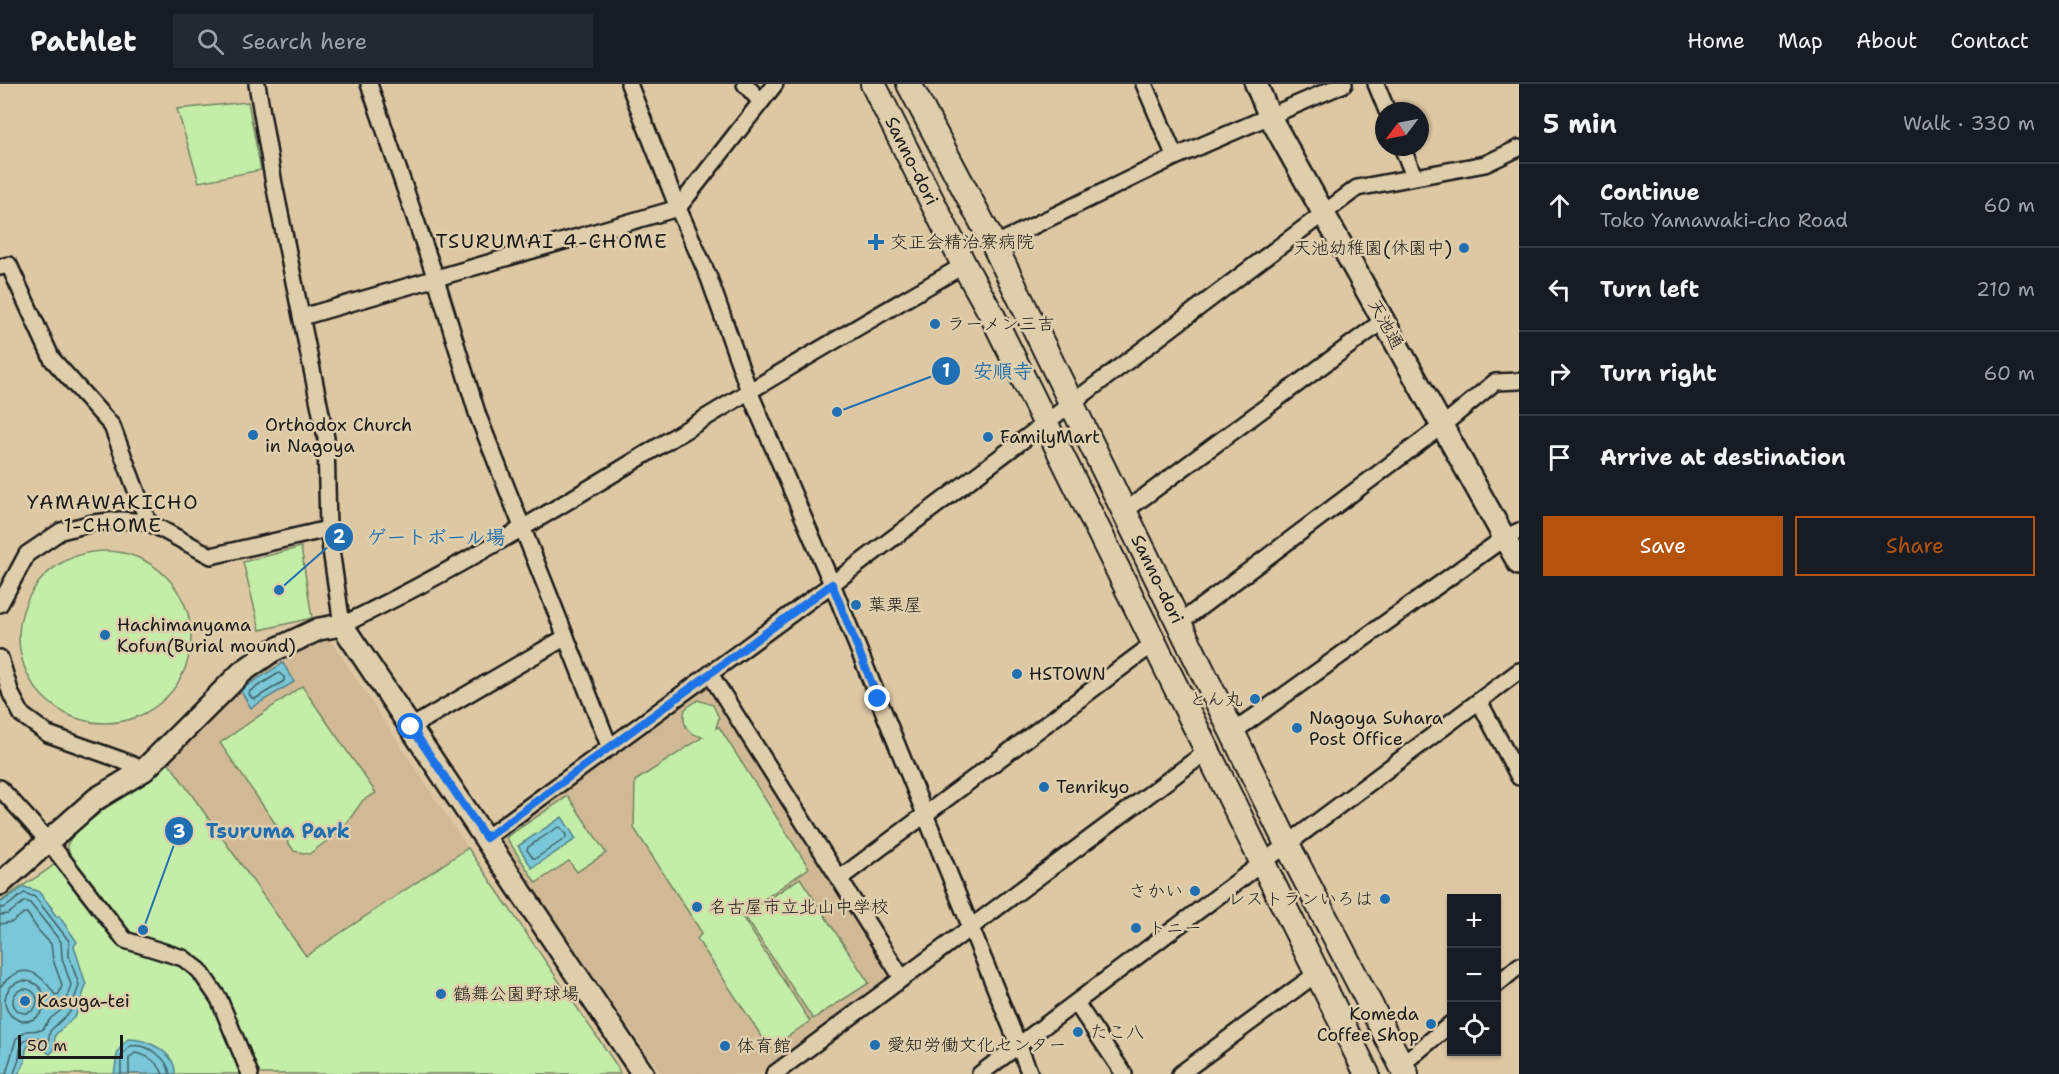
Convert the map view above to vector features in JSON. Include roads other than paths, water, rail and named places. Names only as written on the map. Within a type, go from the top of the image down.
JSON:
[{"type":"main road","name":"Sanno-dori","points":[[873,84],[964,265],[993,317],[1366,1074]]},
{"type":"main road","name":"Sanno-dori","points":[[909,84],[994,245],[1287,844],[1403,1070]]},
{"type":"street","points":[[257,84],[274,184],[326,438],[328,529],[342,625],[643,1074]]},
{"type":"street","points":[[369,84],[436,279],[478,416],[610,748]]},
{"type":"street","points":[[629,84],[678,208],[709,278],[749,391],[927,814],[1030,1074]]},
{"type":"street","points":[[745,84],[761,102]]},
{"type":"street","points":[[302,317],[678,208],[775,84]]},
{"type":"street","points":[[1144,84],[1175,157]]},
{"type":"street","name":"天池通","points":[[1256,84],[1270,117],[1443,425],[1512,534],[1519,564]]},
{"type":"street","points":[[1376,84],[1383,102]]},
{"type":"street","points":[[994,245],[1175,157],[1340,85]]},
{"type":"street","points":[[486,838],[832,584],[1357,188],[1485,164],[1519,148]]},
{"type":"street","points":[[1406,156],[1414,176]]},
{"type":"street","points":[[0,267],[9,265],[52,359],[112,426],[148,522]]},
{"type":"street","points":[[0,884],[96,799],[144,770],[242,672],[272,651],[319,629],[342,625],[391,602],[522,530],[749,391],[964,265]]},
{"type":"street","points":[[1125,511],[1384,320]]},
{"type":"street","points":[[1178,624],[1443,425],[1495,382],[1519,381]]},
{"type":"street","points":[[0,604],[27,554],[61,531],[93,523],[120,520],[148,522],[211,556],[328,529]]},
{"type":"street","points":[[1232,733],[1512,534]]},
{"type":"street","points":[[411,727],[566,637]]},
{"type":"street","points":[[839,879],[1153,644]]},
{"type":"street","points":[[0,658],[10,694],[22,716],[48,734],[144,770]]},
{"type":"street","points":[[980,1074],[1519,671]]},
{"type":"street","points":[[710,674],[902,978]]},
{"type":"street","points":[[1479,701],[1519,777]]},
{"type":"street","points":[[774,1074],[1206,752]]},
{"type":"street","points":[[0,788],[49,842],[125,940],[183,958],[199,970],[219,999],[250,1074]]},
{"type":"street","points":[[1501,982],[1519,966]]},
{"type":"street","points":[[1180,1074],[1316,974]]},
{"type":"street","points":[[1076,1003],[1124,1074]]},
{"type":"street","points":[[1403,1070],[1447,1028]]},
{"type":"water","points":[[283,663],[294,682],[251,708],[240,690]]},
{"type":"water","points":[[562,817],[576,839],[532,868],[518,846]]},
{"type":"water","points":[[24,887],[38,891],[77,942],[74,946],[86,985],[76,1015],[55,1035],[54,1050],[50,1054],[31,1043],[26,1049],[25,1063],[18,1074],[0,1074],[0,903]]},
{"type":"water","points":[[128,1039],[144,1041],[166,1053],[174,1066],[175,1074],[114,1074],[118,1052]]},
{"type":"place","name":"交正会精治寮病院","points":[[876,242]]},
{"type":"place","name":"天池幼稚園(休園中)","points":[[1464,248]]},
{"type":"place","name":"ラーメン三吉","points":[[935,324]]},
{"type":"place","name":"安順寺","points":[[837,412]]},
{"type":"place","name":"Orthodox Church in Nagoya","points":[[253,435]]},
{"type":"place","name":"FamilyMart","points":[[988,437]]},
{"type":"place","name":"ゲートボール場","points":[[279,590]]},
{"type":"place","name":"葉栗屋","points":[[856,605]]},
{"type":"place","name":"Hachimanyama Kofun(Burial mound)","points":[[105,635]]},
{"type":"place","name":"HSTOWN","points":[[1017,674]]},
{"type":"place","name":"とん丸","points":[[1255,699]]},
{"type":"place","name":"Nagoya Suhara Post Office","points":[[1297,728]]},
{"type":"place","name":"Tenrikyo","points":[[1044,787]]},
{"type":"place","name":"さかい","points":[[1195,891]]},
{"type":"place","name":"レストランいろは","points":[[1385,899]]},
{"type":"place","name":"名古屋市立北山中学校","points":[[697,907]]},
{"type":"place","name":"トニー","points":[[1136,928]]},
{"type":"place","name":"Tsuruma Park","points":[[143,930]]},
{"type":"place","name":"鶴舞公園野球場","points":[[441,994]]},
{"type":"place","name":"Kasuga-tei","points":[[25,1001]]},
{"type":"place","name":"Komeda Coffee Shop","points":[[1431,1024]]},
{"type":"place","name":"たこ八","points":[[1078,1032]]},
{"type":"place","name":"愛知労働文化センター","points":[[875,1045]]},
{"type":"place","name":"体育館","points":[[725,1046]]},
{"type":"district","name":"TSURUMAI 4-CHOME","points":[[552,241]]},
{"type":"district","name":"YAMAWAKICHO 1-CHOME","points":[[113,514]]}]
